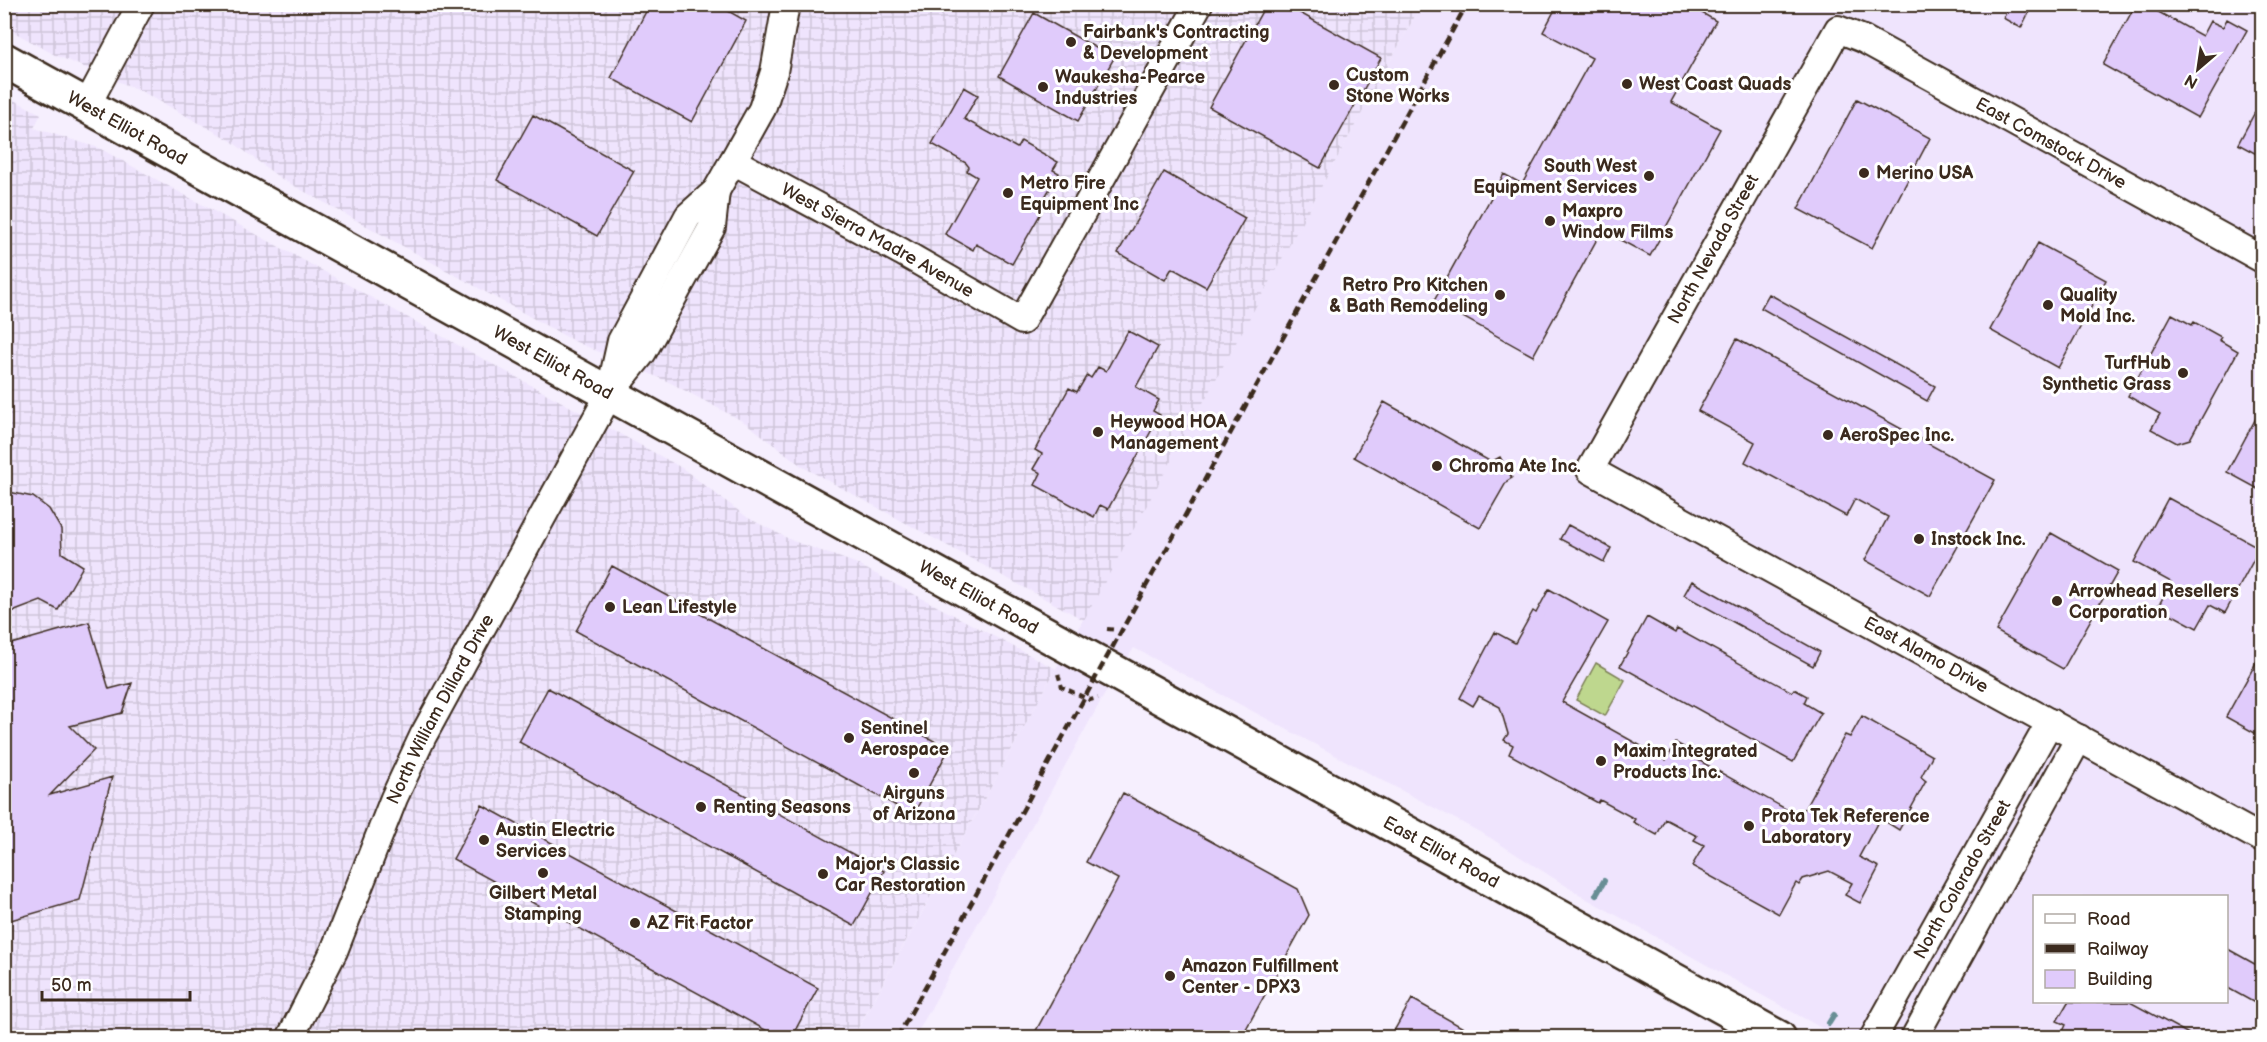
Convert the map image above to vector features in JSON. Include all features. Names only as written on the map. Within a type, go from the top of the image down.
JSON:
[{"type":"main road","name":"West Elliot Road","points":[[4,60],[1103,665]]},
{"type":"main road","name":"East Elliot Road","points":[[1103,665],[1779,1038]]},
{"type":"street","points":[[87,105],[141,4]]},
{"type":"street","name":"North William Dillard Drive","points":[[290,1038],[334,951],[394,798],[423,736],[610,393],[621,341],[688,216],[716,191],[765,99],[774,72],[786,4]]},
{"type":"street","name":"West Sierra Madre Avenue","points":[[733,161],[902,252],[1022,321],[1199,4]]},
{"type":"street","name":"East Comstock Drive","points":[[1838,29],[1863,39],[2262,259]]},
{"type":"street","name":"North Nevada Street","points":[[1590,470],[1838,29]]},
{"type":"street","name":"East Alamo Drive","points":[[1590,470],[2262,839]]},
{"type":"street","name":"North Colorado Street","points":[[1873,1038],[2050,722]]},
{"type":"street","name":"North Colorado Street","points":[[1914,1038],[2079,738]]},
{"type":"path","points":[[1107,629],[1117,630]]},
{"type":"path","points":[[1058,674],[1062,687],[1090,700],[1098,698]]},
{"type":"shaded area","points":[[5,4],[1421,5],[1084,620],[803,467],[746,423],[669,382],[574,341],[280,178],[230,140],[141,91],[55,55],[5,27]]},
{"type":"shaded area","points":[[1421,5],[2262,5],[2262,1037],[1838,1037],[1585,898],[1489,837],[1134,648],[1103,697],[915,1037],[853,1038]]},
{"type":"shaded area","points":[[4,95],[41,114],[34,128],[99,148],[682,468],[748,518],[793,541],[855,563],[1056,669],[853,1037],[5,1037]]},
{"type":"green space","points":[[1596,663],[1625,680],[1605,716],[1576,700]]},
{"type":"building","points":[[650,4],[716,4],[746,21],[692,122],[611,78]]},
{"type":"building","points":[[1266,4],[1284,4],[1381,58],[1320,168],[1209,107]]},
{"type":"building","points":[[1558,4],[1707,4],[1702,13],[1716,21],[1671,102],[1720,129],[1650,256],[1602,230],[1533,356],[1434,301],[1504,174],[1522,184],[1592,58],[1543,32]]},
{"type":"building","points":[[2010,4],[2033,4],[2021,28],[2003,18]]},
{"type":"building","points":[[2136,4],[2144,4],[2202,36],[2210,21],[2223,27],[2227,19],[2247,30],[2198,118],[2103,65]]},
{"type":"building","points":[[1034,13],[1114,58],[1078,121],[999,76]]},
{"type":"building","name":"Metro Fire Equipment Inc","points":[[964,87],[978,95],[964,119],[1017,148],[1021,141],[1058,162],[1053,170],[1059,173],[1038,209],[1042,211],[1012,264],[976,244],[973,250],[945,234],[977,177],[967,171],[969,167],[966,163],[932,144]]},
{"type":"building","name":"Merino USA","points":[[1857,99],[1930,138],[1872,248],[1798,209]]},
{"type":"building","points":[[2262,99],[2262,157],[2238,144]]},
{"type":"building","points":[[533,115],[634,171],[597,236],[497,180]]},
{"type":"building","points":[[1164,172],[1245,218],[1206,287],[1172,268],[1165,280],[1118,253]]},
{"type":"building","name":"Quality Mold Inc.","points":[[2038,243],[2106,280],[2058,368],[1990,330]]},
{"type":"building","points":[[1769,294],[1935,386],[1927,401],[1761,308]]},
{"type":"building","name":"TurfHub Synthetic Grass","points":[[2172,314],[2192,325],[2194,322],[2221,337],[2219,340],[2238,351],[2190,439],[2177,443],[2151,429],[2160,414],[2128,396]]},
{"type":"building","name":"Heywood HOA Management","points":[[1128,331],[1158,347],[1136,387],[1159,400],[1153,411],[1160,415],[1108,509],[1100,505],[1094,517],[1035,485],[1041,473],[1033,469],[1042,454],[1035,450],[1069,388],[1077,392],[1087,375],[1091,378],[1098,367],[1106,371]]},
{"type":"building","points":[[1737,339],[1995,480],[1930,596],[1865,560],[1888,517],[1855,499],[1846,516],[1745,462],[1755,442],[1698,411]]},
{"type":"building","name":"Chroma Ate Inc.","points":[[1384,402],[1491,462],[1500,457],[1512,478],[1507,481],[1480,528],[1354,457]]},
{"type":"building","points":[[2262,407],[2262,491],[2227,472]]},
{"type":"building","points":[[4,491],[33,497],[49,509],[61,529],[62,553],[83,566],[58,610],[41,601],[15,611],[4,611]]},
{"type":"building","points":[[2168,498],[2260,548],[2225,613],[2210,605],[2197,628],[2158,607],[2171,582],[2134,562]]},
{"type":"building","points":[[1568,525],[1611,548],[1604,562],[1560,539]]},
{"type":"building","name":"Arrowhead Resellers Corporation","points":[[2051,533],[2118,571],[2063,669],[1996,631]]},
{"type":"building","points":[[612,566],[949,749],[913,815],[576,631]]},
{"type":"building","points":[[1692,581],[1820,652],[1813,666],[1684,595]]},
{"type":"building","points":[[1549,589],[1608,622],[1562,702],[1666,760],[1676,743],[1700,756],[1698,760],[1800,817],[1845,735],[1850,737],[1862,716],[1932,756],[1921,777],[1926,781],[1899,830],[1880,818],[1859,857],[1879,867],[1860,903],[1845,895],[1852,883],[1829,871],[1803,879],[1799,885],[1796,883],[1779,914],[1692,866],[1704,845],[1694,840],[1697,836],[1665,819],[1657,835],[1633,822],[1635,819],[1600,800],[1598,803],[1509,754],[1513,745],[1504,740],[1508,734],[1500,707],[1479,696],[1473,706],[1460,698],[1495,632],[1515,643],[1533,611],[1536,613]]},
{"type":"building","points":[[1647,617],[1675,633],[1677,629],[1792,692],[1794,689],[1807,696],[1804,703],[1821,713],[1793,762],[1620,666]]},
{"type":"building","points":[[89,622],[109,689],[132,683],[122,713],[70,726],[94,750],[50,795],[112,777],[80,900],[4,922],[4,646]]},
{"type":"building","points":[[2262,652],[2262,737],[2226,717]]},
{"type":"building","points":[[548,688],[884,871],[854,926],[519,742]]},
{"type":"building","name":"Amazon Fulfillment Center - DPX3","points":[[1123,793],[1298,889],[1309,915],[1241,1038],[1032,1038],[1118,879],[1086,862]]},
{"type":"building","points":[[482,805],[818,988],[791,1038],[780,1038],[453,859]]},
{"type":"building","points":[[2228,949],[2262,968],[2262,1007],[2228,988]]},
{"type":"building","points":[[1412,999],[1481,1038],[1390,1038]]},
{"type":"building","points":[[2067,1003],[2132,1003],[2196,1038],[2060,1038],[2066,1025],[2057,1021]]},
{"type":"waterway","points":[[1596,895],[1604,881]]},
{"type":"waterway","points":[[1829,1023],[1834,1015]]},
{"type":"railway","points":[[897,1038],[1467,4]]},
{"type":"place","name":"Fairbank's Contracting & Development","points":[[1071,42]]},
{"type":"place","name":"West Coast Quads","points":[[1627,84]]},
{"type":"place","name":"Custom Stone Works","points":[[1334,85]]},
{"type":"place","name":"Waukesha-Pearce Industries","points":[[1043,87]]},
{"type":"place","name":"Merino USA","points":[[1864,173]]},
{"type":"place","name":"South West Equipment Services","points":[[1649,176]]},
{"type":"place","name":"Metro Fire Equipment Inc","points":[[1008,193]]},
{"type":"place","name":"Maxpro Window Films","points":[[1550,221]]},
{"type":"place","name":"Retro Pro Kitchen & Bath Remodeling","points":[[1500,295]]},
{"type":"place","name":"Quality Mold Inc.","points":[[2048,305]]},
{"type":"place","name":"TurfHub Synthetic Grass","points":[[2183,373]]},
{"type":"place","name":"Heywood HOA Management","points":[[1098,432]]},
{"type":"place","name":"AeroSpec Inc.","points":[[1828,435]]},
{"type":"place","name":"Chroma Ate Inc.","points":[[1437,466]]},
{"type":"place","name":"Instock Inc.","points":[[1919,539]]},
{"type":"place","name":"Arrowhead Resellers Corporation","points":[[2057,601]]},
{"type":"place","name":"Lean Lifestyle","points":[[610,607]]},
{"type":"place","name":"Sentinel Aerospace","points":[[849,738]]},
{"type":"place","name":"Maxim Integrated Products Inc.","points":[[1601,761]]},
{"type":"place","name":"Airguns of Arizona","points":[[914,773]]},
{"type":"place","name":"Renting Seasons","points":[[701,807]]},
{"type":"place","name":"Prota Tek Reference Laboratory","points":[[1749,826]]},
{"type":"place","name":"Austin Electric Services","points":[[484,840]]},
{"type":"place","name":"Gilbert Metal Stamping","points":[[543,873]]},
{"type":"place","name":"Major's Classic Car Restoration","points":[[823,874]]},
{"type":"place","name":"AZ Fit Factor","points":[[635,923]]},
{"type":"place","name":"Amazon Fulfillment Center - DPX3","points":[[1170,976]]}]
